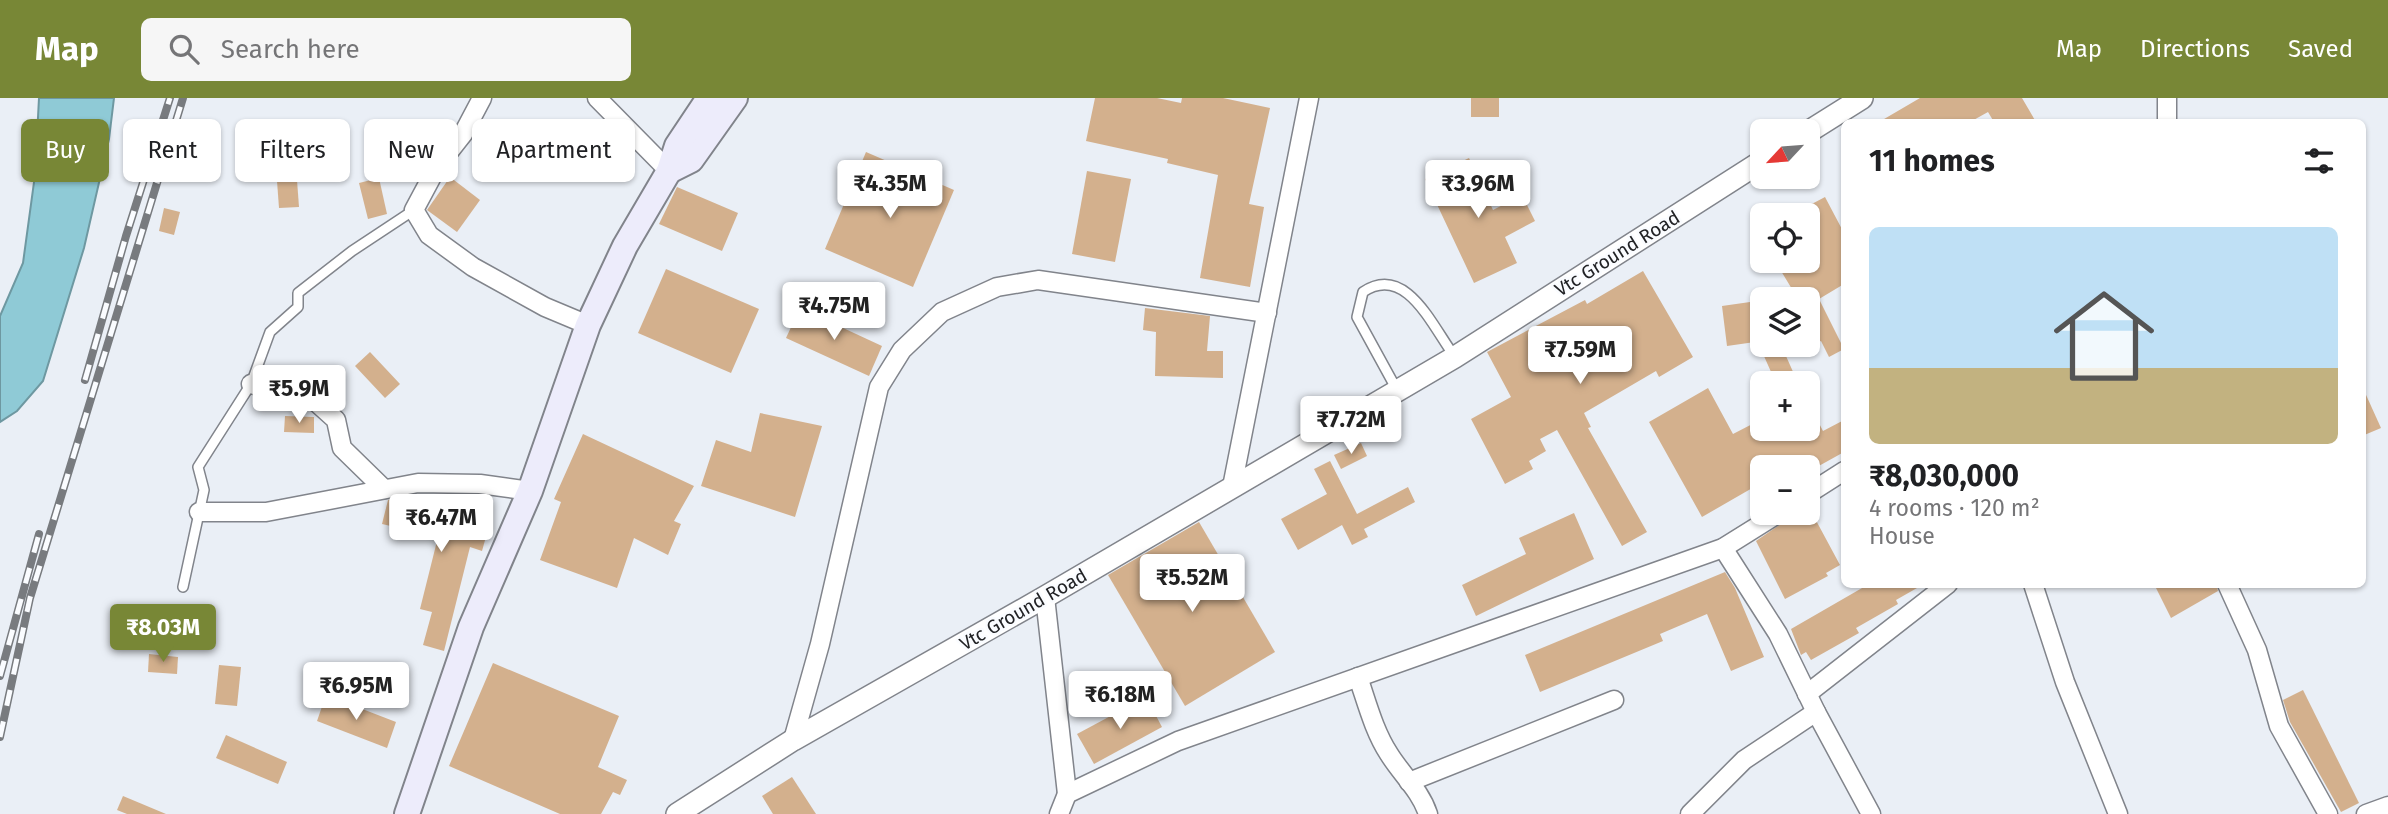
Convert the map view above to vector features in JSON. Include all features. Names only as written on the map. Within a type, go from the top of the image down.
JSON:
[{"type":"main road","points":[[407,814],[471,627],[530,491],[588,325],[625,246],[669,171],[677,146],[709,98]]},
{"type":"main road","points":[[669,171],[691,160],[735,98]]},
{"type":"street","points":[[482,98],[463,134],[437,167],[414,211],[429,235],[473,267],[545,307],[588,325]]},
{"type":"street","points":[[597,98],[669,171]]},
{"type":"street","points":[[1232,487],[1309,98]]},
{"type":"street","points":[[1820,124],[1861,98]]},
{"type":"street","points":[[2167,98],[2167,119]]},
{"type":"street","name":"Vtc Ground Road","points":[[677,814],[793,740],[1045,597],[1455,357],[1750,169]]},
{"type":"street","points":[[793,740],[820,644],[879,387],[902,351],[942,312],[997,287],[1038,280],[1267,313]]},
{"type":"street","points":[[251,384],[316,402],[336,420],[342,448],[348,456],[384,489]]},
{"type":"street","points":[[1820,486],[1841,473]]},
{"type":"street","points":[[199,512],[265,512],[418,483],[480,484],[530,491]]},
{"type":"street","points":[[1067,794],[1178,741],[1723,548],[1760,525]]},
{"type":"street","points":[[1723,548],[1778,634],[1871,814]]},
{"type":"street","points":[[1807,694],[1943,588]]},
{"type":"street","points":[[2034,588],[2065,682],[2118,814]]},
{"type":"street","points":[[2229,588],[2258,650],[2279,726],[2328,814]]},
{"type":"street","points":[[1045,597],[1067,794],[1059,814]]},
{"type":"street","points":[[1358,677],[1374,726],[1387,752],[1421,795],[1428,814]]},
{"type":"street","points":[[1409,782],[1614,700]]},
{"type":"street","points":[[1690,814],[1744,761],[1816,712]]},
{"type":"street","points":[[2366,814],[2388,806]]},
{"type":"lane","points":[[183,587],[204,490],[198,467],[251,384],[270,332],[298,307],[298,293],[352,251],[414,211]]},
{"type":"lane","points":[[1398,390],[1357,317],[1363,292],[1375,284],[1401,286],[1455,357]]},
{"type":"water","points":[[39,98],[114,98],[109,139],[109,119],[38,119]]},
{"type":"water","points":[[34,182],[99,182],[84,248],[43,381],[17,411],[0,422],[0,316],[23,263]]},
{"type":"building","points":[[1095,98],[1157,98],[1181,103],[1182,98],[1223,98],[1270,108],[1249,204],[1264,207],[1250,287],[1200,278],[1218,175],[1167,163],[1168,159],[1086,141]]},
{"type":"building","points":[[1471,98],[1499,98],[1499,117],[1471,117]]},
{"type":"building","points":[[1920,98],[2022,98],[2034,119],[1992,119],[1988,112],[1975,119],[1884,119]]},
{"type":"building","points":[[866,152],[954,190],[913,287],[825,249]]},
{"type":"building","points":[[1469,158],[1493,210],[1522,195],[1535,221],[1505,237],[1517,263],[1474,283],[1425,179]]},
{"type":"building","points":[[1087,171],[1131,179],[1115,262],[1072,254]]},
{"type":"building","points":[[277,182],[297,182],[299,207],[279,208]]},
{"type":"building","points":[[380,182],[387,214],[368,219],[359,183]]},
{"type":"building","points":[[447,182],[457,182],[480,200],[457,232],[427,210]]},
{"type":"building","points":[[677,187],[738,213],[722,251],[659,224]]},
{"type":"building","points":[[1825,197],[1841,227],[1841,286],[1820,298],[1820,287],[1791,287],[1782,273],[1820,273],[1820,203],[1814,203]]},
{"type":"building","points":[[164,208],[180,212],[174,235],[159,231]]},
{"type":"building","points":[[666,269],[759,309],[731,373],[638,333]]},
{"type":"building","points":[[1643,271],[1693,357],[1659,377],[1656,371],[1584,413],[1591,427],[1588,428],[1647,532],[1622,546],[1557,430],[1540,439],[1546,451],[1529,461],[1533,469],[1505,484],[1471,419],[1511,397],[1487,352],[1585,300],[1587,304]]},
{"type":"building","points":[[1820,301],[1841,343],[1841,351],[1829,357],[1821,341]]},
{"type":"building","points":[[1750,302],[1750,343],[1727,346],[1722,306]]},
{"type":"building","points":[[800,308],[882,346],[869,376],[786,338]]},
{"type":"building","points":[[1145,308],[1210,316],[1207,351],[1223,351],[1223,378],[1155,376],[1156,332],[1143,330]]},
{"type":"building","points":[[370,352],[400,384],[385,398],[355,366]]},
{"type":"building","points":[[1764,357],[1786,357],[1793,371],[1771,371]]},
{"type":"building","points":[[1708,388],[1733,434],[1750,425],[1750,441],[1820,441],[1820,425],[1823,431],[1841,422],[1841,454],[1820,465],[1820,455],[1750,455],[1750,489],[1702,517],[1649,422]]},
{"type":"building","points":[[2366,395],[2381,428],[2366,434]]},
{"type":"building","points":[[760,413],[822,426],[795,517],[701,486],[716,440],[751,452]]},
{"type":"building","points":[[285,416],[314,417],[314,433],[284,432]]},
{"type":"building","points":[[583,434],[694,486],[674,521],[681,524],[668,555],[634,538],[617,588],[540,560],[561,502],[554,499]]},
{"type":"building","points":[[1361,443],[1367,456],[1341,469],[1334,455]]},
{"type":"building","points":[[1330,461],[1357,514],[1408,487],[1415,502],[1364,529],[1368,537],[1352,545],[1342,525],[1298,550],[1281,519],[1327,494],[1314,469]]},
{"type":"building","points":[[448,496],[486,511],[479,531],[487,533],[482,551],[470,547],[444,651],[423,645],[432,612],[420,609],[438,537],[382,524],[388,500],[398,498],[443,509]]},
{"type":"building","points":[[1574,513],[1594,559],[1476,616],[1462,585],[1526,554],[1519,538]]},
{"type":"building","points":[[1199,522],[1275,652],[1185,706],[1108,575]]},
{"type":"building","points":[[1779,525],[1818,525],[1840,565],[1826,573],[1828,576],[1785,599],[1756,541]]},
{"type":"building","points":[[1725,572],[1735,588],[1764,657],[1731,671],[1707,614],[1660,634],[1663,641],[1540,692],[1525,655]]},
{"type":"building","points":[[1862,588],[1917,588],[1896,600],[1898,604],[1856,628],[1859,633],[1811,660],[1806,652],[1801,655],[1791,629]]},
{"type":"building","points":[[2156,588],[2217,588],[2218,591],[2171,618]]},
{"type":"building","points":[[149,654],[178,657],[177,674],[148,672]]},
{"type":"building","points":[[493,663],[619,716],[598,767],[627,780],[620,795],[613,792],[601,814],[560,814],[449,766]]},
{"type":"building","points":[[219,665],[241,667],[237,706],[215,704]]},
{"type":"building","points":[[2303,690],[2359,803],[2341,812],[2290,722],[2283,700]]},
{"type":"building","points":[[326,695],[396,722],[387,748],[317,721]]},
{"type":"building","points":[[1146,697],[1162,727],[1094,764],[1077,734]]},
{"type":"building","points":[[226,735],[287,762],[278,784],[216,758]]},
{"type":"building","points":[[792,777],[816,814],[773,814],[762,796]]},
{"type":"building","points":[[123,796],[166,814],[127,814],[117,810]]},
{"type":"railway","points":[[85,380],[126,236],[170,98]]},
{"type":"railway","points":[[0,737],[30,598],[183,98]]},
{"type":"railway","points":[[0,676],[39,534]]}]
